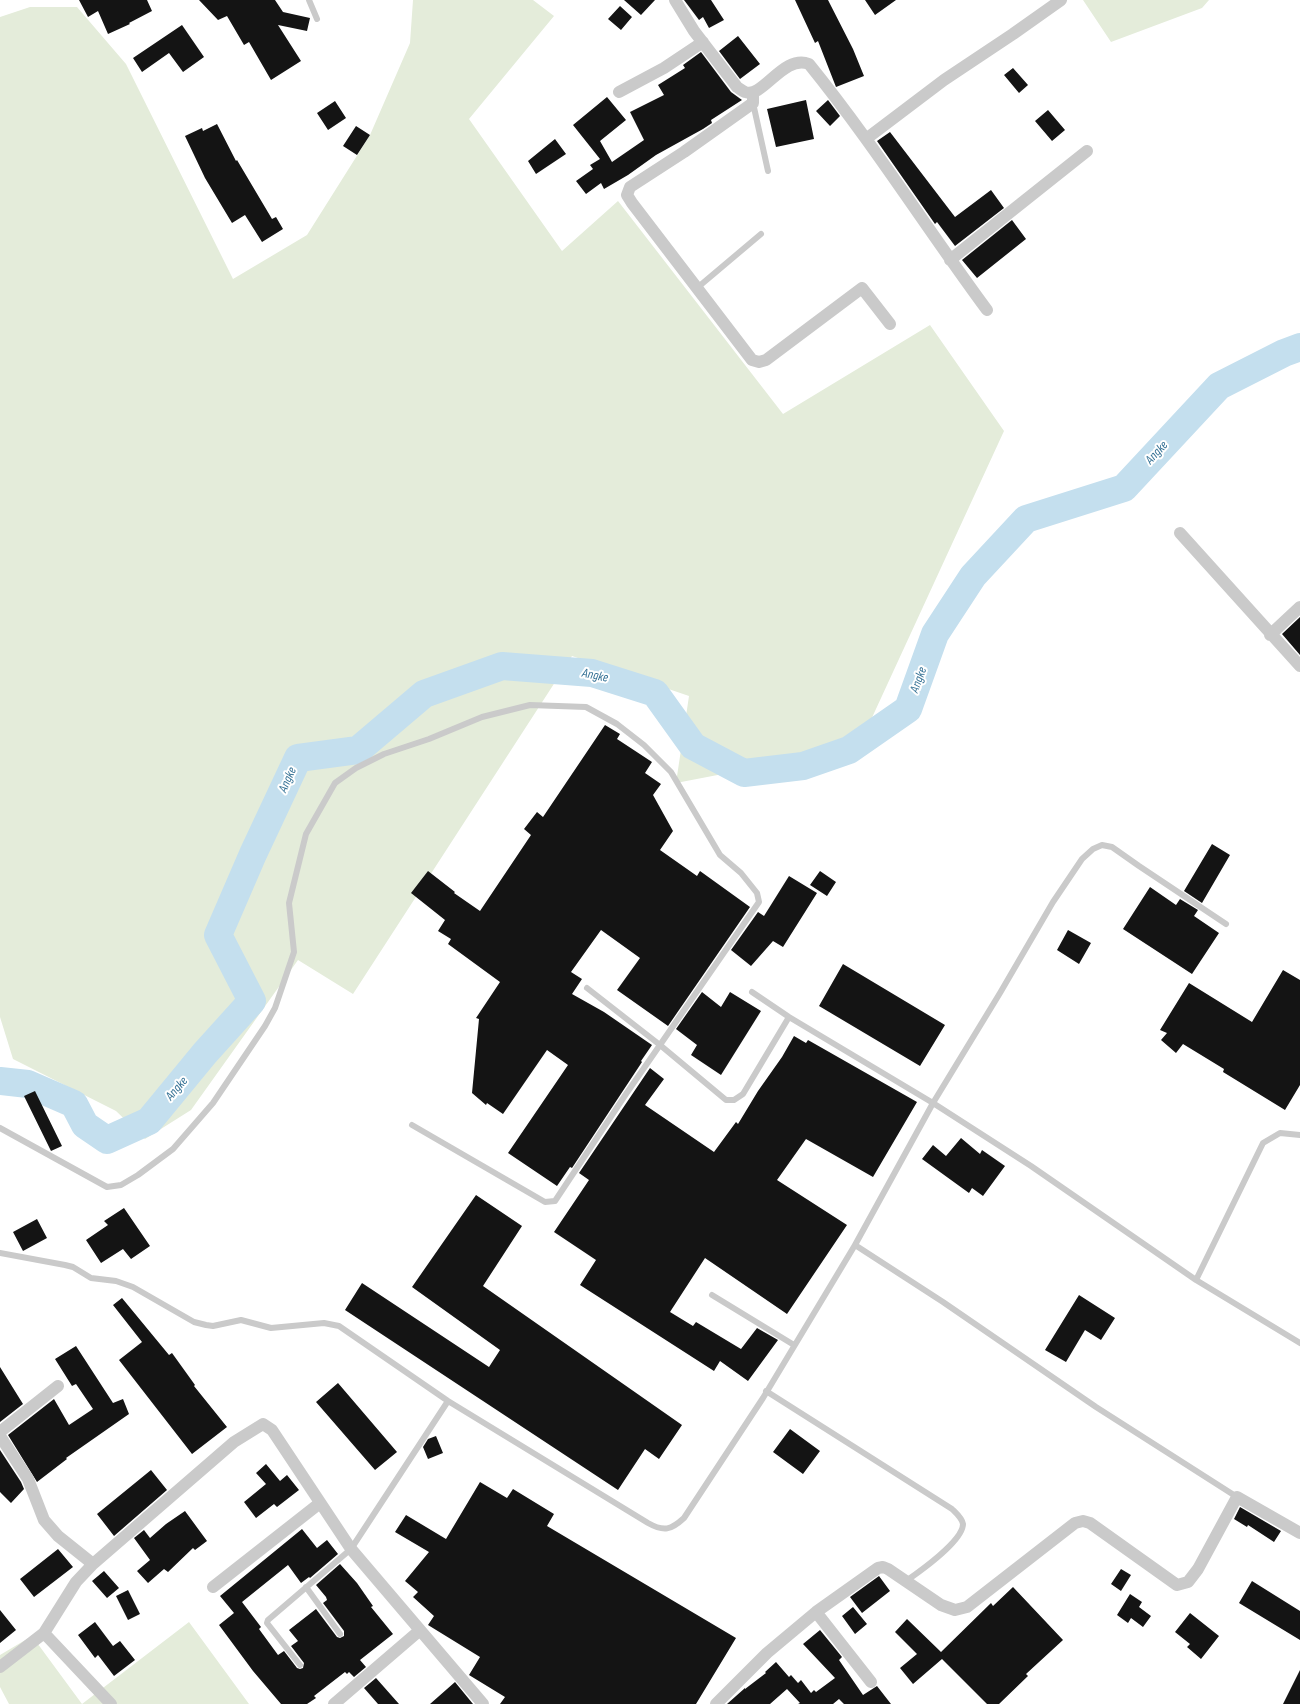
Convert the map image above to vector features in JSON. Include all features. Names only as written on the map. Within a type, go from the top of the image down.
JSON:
[{"type":"street","points":[[675,0],[702,42],[737,87],[753,98]]},
{"type":"street","points":[[866,139],[944,80],[1061,0]]},
{"type":"street","points":[[619,92],[664,68],[702,42]]},
{"type":"street","points":[[890,324],[862,288],[766,360],[759,362],[752,360],[632,203],[627,195],[630,187],[684,152],[753,98],[790,65],[802,62],[809,64],[866,139],[950,260],[988,310]]},
{"type":"street","points":[[950,260],[1087,151]]},
{"type":"street","points":[[1180,533],[1270,635],[1300,666]]},
{"type":"street","points":[[1270,635],[1300,608]]},
{"type":"street","points":[[58,1386],[2,1431],[0,1436],[28,1479],[44,1520],[58,1536],[94,1564]]},
{"type":"street","points":[[0,1667],[44,1633],[76,1582],[94,1564],[234,1442],[263,1424],[272,1430],[351,1549],[482,1704]]},
{"type":"street","points":[[716,1704],[767,1653],[816,1612],[878,1568],[883,1567],[888,1569],[941,1605],[955,1610],[967,1608],[1075,1523],[1083,1521],[1090,1523],[1177,1585],[1188,1582],[1198,1569],[1237,1497],[1300,1533]]},
{"type":"street","points":[[213,1587],[320,1503]]},
{"type":"street","points":[[816,1612],[871,1682]]},
{"type":"street","points":[[334,1704],[420,1631]]},
{"type":"street","points":[[44,1633],[111,1704]]},
{"type":"lane","points":[[309,0],[316,19]]},
{"type":"lane","points":[[753,98],[768,171]]},
{"type":"lane","points":[[697,288],[761,234]]},
{"type":"lane","points":[[0,1128],[107,1187],[121,1184],[138,1175],[173,1149],[213,1103],[265,1026],[275,1008],[294,952],[289,903],[306,834],[334,783],[356,768],[384,754],[429,739],[482,717],[530,705],[586,707],[617,724],[644,745],[671,772],[720,855],[741,873],[757,893],[759,902],[555,1200],[545,1202],[412,1125]]},
{"type":"lane","points":[[0,1253],[73,1267],[91,1278],[116,1282],[133,1287],[194,1322],[206,1325],[213,1326],[241,1320],[271,1328],[324,1323],[339,1326],[448,1401],[648,1523],[658,1528],[668,1529],[684,1518],[766,1392],[854,1245],[933,1103],[1053,902],[1082,859],[1093,849],[1102,845],[1112,847],[1226,924]]},
{"type":"lane","points":[[587,988],[660,1045],[726,1100],[734,1100],[743,1094],[789,1017]]},
{"type":"lane","points":[[752,992],[789,1017],[933,1103],[1031,1166],[1196,1280],[1300,1343]]},
{"type":"lane","points":[[1196,1280],[1263,1143],[1280,1133],[1300,1135]]},
{"type":"lane","points":[[854,1245],[943,1302],[1109,1416],[1237,1497]]},
{"type":"lane","points":[[712,1295],[794,1345]]},
{"type":"lane","points":[[766,1392],[952,1509],[962,1519],[963,1525],[959,1535],[938,1557],[906,1581]]},
{"type":"lane","points":[[300,1665],[267,1623],[270,1617],[351,1549],[448,1401]]},
{"type":"lane","points":[[306,1587],[340,1634]]},
{"type":"green space","points":[[413,0],[533,0],[554,16],[469,119],[562,251],[618,201],[783,414],[930,325],[1004,431],[858,748],[676,783],[689,696],[572,656],[353,994],[298,960],[191,1110],[145,1139],[116,1111],[13,1059],[0,1017],[0,17],[30,7],[77,7],[126,64],[233,279],[307,235],[370,135],[410,43]]},
{"type":"green space","points":[[1083,0],[1209,0],[1202,8],[1111,42]]},
{"type":"green space","points":[[189,1622],[249,1704],[82,1704]]},
{"type":"green space","points":[[32,1636],[82,1704],[9,1704],[0,1687],[0,1655]]},
{"type":"building","points":[[79,0],[147,0],[152,11],[129,23],[130,24],[108,34],[98,11],[88,17]]},
{"type":"building","points":[[199,0],[275,0],[283,12],[310,18],[307,31],[278,25],[301,61],[271,80],[249,42],[244,45],[227,16],[218,20]]},
{"type":"building","points":[[624,0],[655,0],[641,15]]},
{"type":"building","points":[[684,0],[711,0],[724,20],[709,28],[703,17],[699,20]]},
{"type":"building","points":[[795,0],[828,0],[853,49],[864,76],[836,87],[818,41],[815,43]]},
{"type":"building","points":[[865,0],[896,0],[875,15]]},
{"type":"building","points":[[620,6],[632,17],[621,30],[608,19]]},
{"type":"building","points":[[182,25],[204,57],[183,72],[169,53],[142,72],[133,58]]},
{"type":"building","points":[[738,36],[760,64],[740,79],[719,51]]},
{"type":"building","points":[[701,52],[731,92],[742,100],[711,120],[712,123],[703,129],[656,155],[628,175],[604,189],[601,183],[586,194],[576,181],[593,169],[590,165],[600,159],[573,125],[607,97],[626,120],[600,141],[612,162],[644,140],[630,112],[664,95],[658,85],[685,68],[683,65]]},
{"type":"building","points":[[1013,68],[1028,85],[1019,93],[1004,75]]},
{"type":"building","points":[[806,100],[814,139],[776,147],[767,109]]},
{"type":"building","points":[[828,100],[840,116],[830,126],[816,111]]},
{"type":"building","points":[[335,101],[346,118],[328,130],[317,113]]},
{"type":"building","points":[[1048,110],[1065,130],[1052,141],[1035,121]]},
{"type":"building","points":[[217,124],[236,161],[237,160],[272,219],[276,217],[283,229],[262,242],[245,215],[232,223],[205,178],[185,136],[202,128],[203,131]]},
{"type":"building","points":[[356,126],[370,135],[357,155],[343,146]]},
{"type":"building","points":[[890,132],[955,217],[991,190],[1004,208],[955,246],[937,222],[935,224],[877,141]]},
{"type":"building","points":[[555,139],[566,154],[536,174],[528,161]]},
{"type":"building","points":[[1012,220],[1026,239],[977,278],[962,260]]},
{"type":"building","points":[[1300,617],[1300,655],[1282,634]]},
{"type":"building","points":[[605,725],[620,734],[617,739],[652,762],[645,773],[661,784],[653,795],[673,831],[660,850],[697,876],[700,871],[750,907],[668,1026],[617,990],[640,958],[601,930],[571,972],[582,979],[572,994],[604,1012],[652,1045],[572,1168],[570,1167],[557,1186],[508,1153],[568,1065],[547,1050],[503,1114],[487,1103],[486,1105],[472,1093],[479,1019],[476,1018],[500,982],[448,944],[451,939],[438,931],[445,920],[411,893],[428,871],[455,892],[454,893],[480,911],[531,835],[524,829],[537,812],[543,817]]},
{"type":"building","points":[[1212,844],[1230,855],[1202,903],[1184,891]]},
{"type":"building","points":[[820,871],[836,882],[827,896],[810,885]]},
{"type":"building","points":[[789,876],[817,893],[783,947],[773,941],[751,966],[731,950],[758,912],[764,916]]},
{"type":"building","points":[[1150,887],[1176,905],[1180,899],[1198,910],[1194,916],[1219,933],[1192,974],[1123,929]]},
{"type":"building","points":[[1068,930],[1091,943],[1079,964],[1057,950]]},
{"type":"building","points":[[843,964],[945,1025],[920,1066],[819,1006]]},
{"type":"building","points":[[1283,970],[1300,980],[1300,1085],[1285,1110],[1223,1072],[1224,1069],[1183,1044],[1176,1053],[1161,1040],[1167,1033],[1160,1030],[1189,983],[1252,1022]]},
{"type":"building","points":[[702,992],[721,1007],[730,992],[761,1011],[721,1075],[691,1055],[697,1045],[676,1029]]},
{"type":"building","points":[[794,1036],[806,1043],[808,1040],[917,1102],[873,1177],[806,1139],[777,1180],[847,1225],[787,1314],[705,1258],[670,1312],[693,1326],[696,1322],[741,1349],[757,1328],[778,1340],[748,1381],[720,1361],[714,1371],[580,1285],[596,1260],[554,1232],[589,1180],[579,1173],[650,1068],[664,1079],[645,1105],[714,1152],[736,1122],[738,1124]]},
{"type":"building","points":[[35,1091],[62,1146],[51,1151],[24,1096]]},
{"type":"building","points":[[961,1138],[980,1154],[982,1150],[1005,1166],[983,1196],[972,1188],[969,1193],[922,1159],[933,1145],[946,1156]]},
{"type":"building","points":[[476,1195],[522,1226],[483,1286],[682,1425],[659,1459],[645,1449],[618,1490],[345,1310],[362,1283],[489,1367],[500,1350],[412,1287]]},
{"type":"building","points":[[124,1208],[150,1246],[131,1259],[123,1249],[101,1263],[86,1240],[108,1225],[104,1221]]},
{"type":"building","points":[[37,1219],[47,1238],[23,1251],[13,1232]]},
{"type":"building","points":[[1079,1295],[1115,1318],[1101,1340],[1085,1330],[1066,1362],[1045,1350]]},
{"type":"building","points":[[122,1298],[169,1355],[172,1353],[195,1385],[194,1386],[227,1427],[192,1454],[119,1360],[142,1342],[113,1305]]},
{"type":"building","points":[[76,1346],[113,1403],[123,1399],[129,1414],[66,1458],[67,1459],[37,1482],[8,1435],[54,1399],[69,1425],[93,1409],[76,1384],[72,1386],[55,1359]]},
{"type":"building","points":[[0,1367],[23,1404],[0,1422]]},
{"type":"building","points":[[338,1383],[397,1452],[375,1470],[316,1402]]},
{"type":"building","points":[[790,1429],[820,1451],[803,1474],[773,1452]]},
{"type":"building","points":[[436,1436],[443,1453],[428,1459],[423,1447],[428,1439]]},
{"type":"building","points":[[0,1450],[24,1489],[11,1503],[0,1492]]},
{"type":"building","points":[[266,1464],[280,1481],[287,1475],[299,1490],[277,1507],[274,1504],[256,1518],[244,1502],[266,1484],[256,1473]]},
{"type":"building","points":[[151,1470],[167,1490],[114,1536],[97,1514]]},
{"type":"building","points":[[480,1482],[507,1498],[513,1489],[554,1514],[547,1526],[736,1638],[696,1704],[500,1704],[505,1697],[469,1675],[480,1657],[428,1625],[434,1616],[413,1597],[418,1592],[405,1581],[429,1552],[395,1532],[406,1515],[446,1539]]},
{"type":"building","points":[[1240,1507],[1281,1531],[1274,1542],[1248,1525],[1247,1527],[1234,1519]]},
{"type":"building","points":[[185,1511],[207,1541],[195,1550],[193,1548],[168,1572],[164,1569],[148,1583],[137,1571],[150,1560],[134,1538],[144,1530],[150,1538],[166,1524]]},
{"type":"building","points":[[302,1529],[317,1548],[327,1540],[338,1554],[310,1578],[309,1577],[301,1583],[288,1565],[242,1602],[261,1627],[259,1629],[278,1655],[284,1651],[297,1668],[303,1668],[304,1663],[291,1646],[298,1641],[289,1630],[316,1609],[337,1637],[340,1638],[344,1636],[344,1631],[323,1603],[327,1600],[326,1597],[316,1585],[340,1564],[357,1583],[373,1606],[371,1607],[393,1634],[360,1660],[366,1667],[354,1677],[349,1672],[347,1674],[345,1672],[314,1696],[316,1698],[307,1704],[281,1704],[253,1671],[219,1625],[234,1613],[220,1596]]},
{"type":"building","points":[[58,1549],[73,1567],[34,1597],[20,1579]]},
{"type":"building","points":[[1121,1569],[1131,1575],[1121,1591],[1111,1584]]},
{"type":"building","points":[[104,1571],[119,1588],[107,1598],[92,1581]]},
{"type":"building","points":[[879,1576],[890,1591],[862,1613],[850,1597]]},
{"type":"building","points":[[1252,1581],[1300,1611],[1300,1640],[1239,1603]]},
{"type":"building","points":[[1013,1587],[1063,1640],[1026,1674],[1028,1676],[999,1704],[987,1704],[942,1659],[913,1684],[900,1668],[917,1654],[895,1632],[907,1619],[941,1652],[991,1603],[993,1606]]},
{"type":"building","points":[[128,1590],[140,1614],[128,1620],[116,1596]]},
{"type":"building","points":[[1130,1594],[1142,1602],[1139,1607],[1151,1616],[1143,1627],[1131,1618],[1128,1623],[1117,1615]]},
{"type":"building","points":[[853,1607],[867,1624],[855,1634],[842,1616]]},
{"type":"building","points":[[0,1610],[16,1630],[0,1643]]},
{"type":"building","points":[[1190,1613],[1219,1636],[1201,1659],[1187,1647],[1190,1644],[1175,1632]]},
{"type":"building","points":[[95,1622],[113,1646],[120,1641],[135,1660],[114,1676],[98,1655],[95,1658],[78,1635]]},
{"type":"building","points":[[820,1630],[842,1657],[839,1660],[863,1695],[877,1686],[891,1704],[844,1704],[839,1699],[833,1704],[798,1704],[800,1703],[787,1689],[770,1704],[727,1704],[745,1688],[766,1673],[765,1672],[776,1662],[789,1677],[791,1675],[798,1683],[801,1680],[811,1693],[814,1690],[816,1692],[835,1678],[803,1644]]},
{"type":"building","points":[[1300,1670],[1300,1704],[1283,1704]]},
{"type":"building","points":[[376,1678],[399,1704],[378,1704],[364,1688]]},
{"type":"building","points":[[455,1682],[473,1704],[430,1704]]},
{"type":"waterway","name":"Angke","points":[[0,1081],[28,1084],[74,1104],[85,1125],[107,1140],[149,1121],[205,1053],[252,1001],[218,935],[253,854],[298,758],[358,750],[424,694],[502,666],[592,673],[655,693],[693,746],[744,773],[803,766],[849,750],[908,709],[935,634],[973,576],[1026,519],[1124,488],[1219,386],[1284,353],[1300,347]]}]
